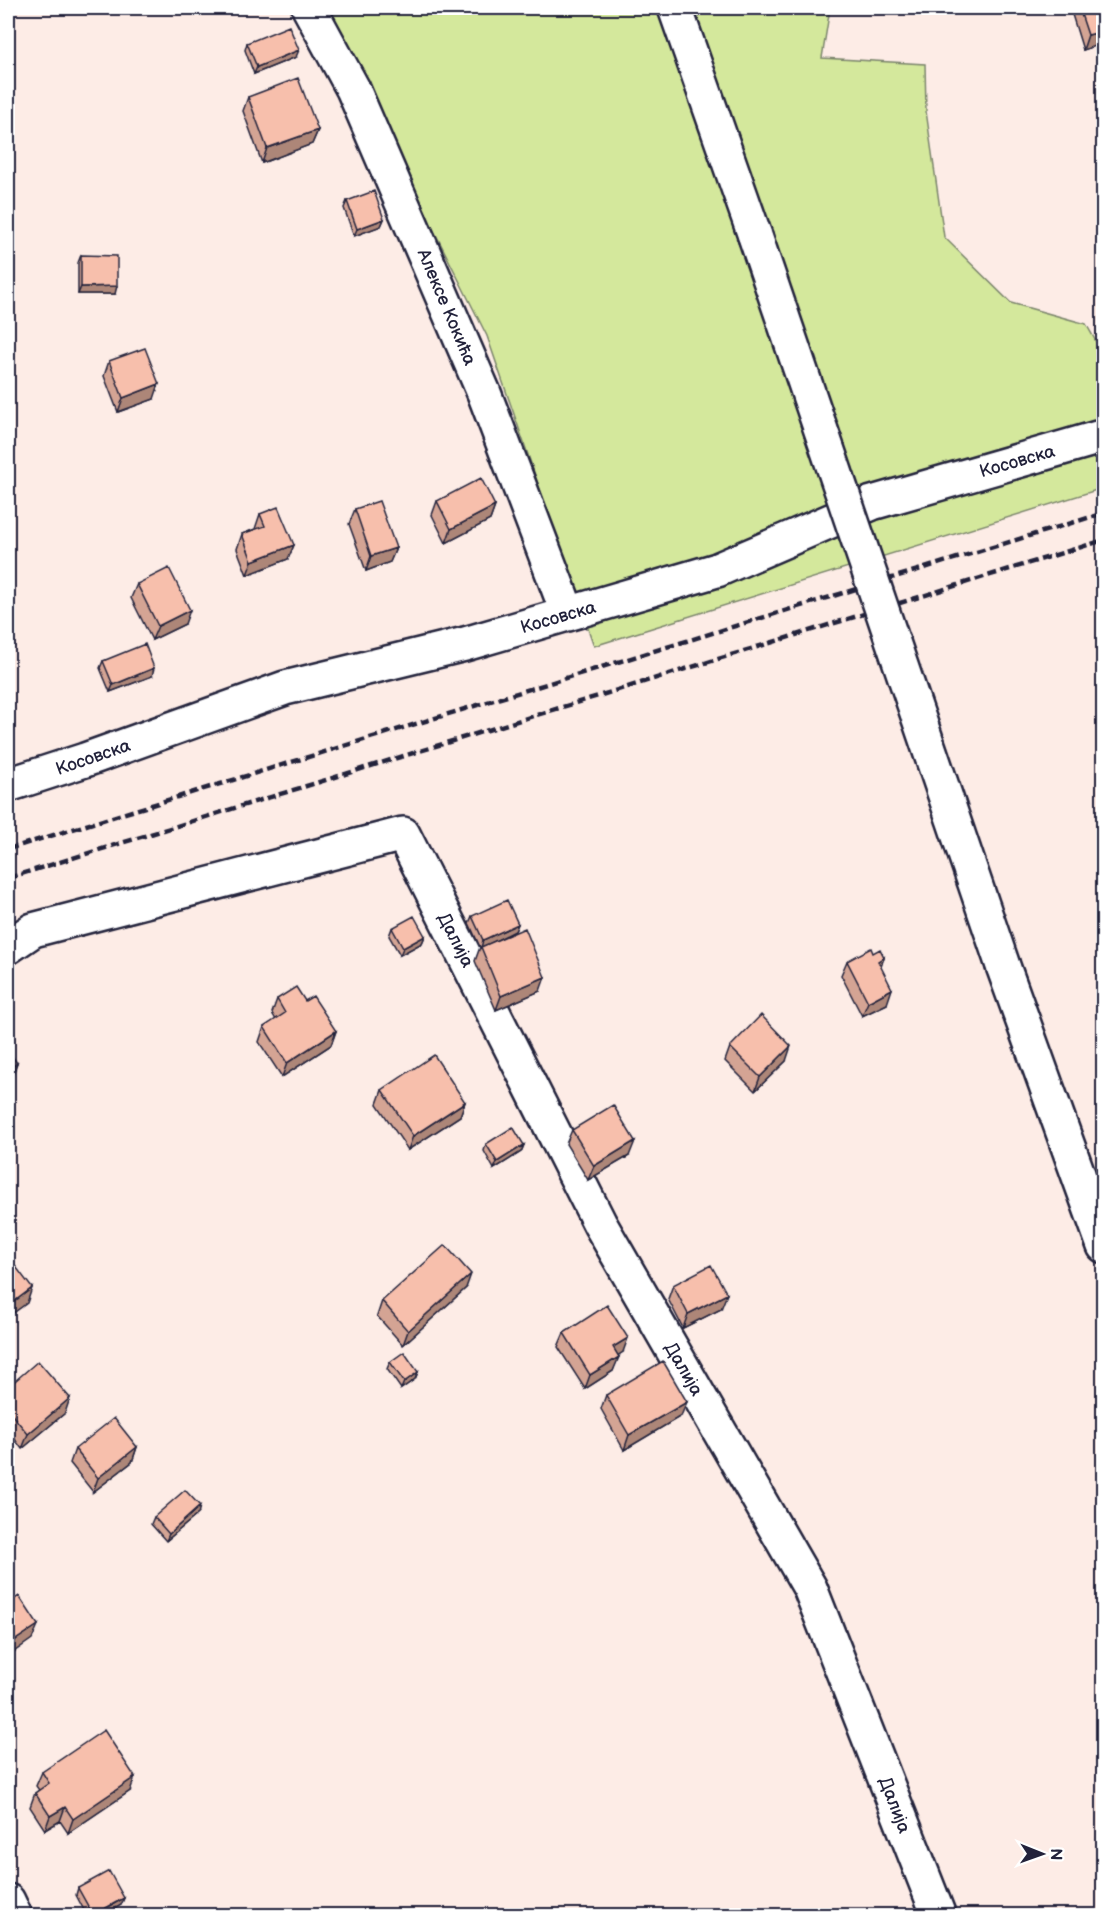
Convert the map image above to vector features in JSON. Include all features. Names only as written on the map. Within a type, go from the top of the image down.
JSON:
[{"type":"street","name":"Алексе Кокића","points":[[309,8],[353,89],[474,371],[568,614]]},
{"type":"street","points":[[675,8],[755,236],[1003,966],[1104,1246]]},
{"type":"street","name":"Косовска","points":[[8,785],[85,760],[285,688],[465,644],[717,570],[872,503],[1104,436]]},
{"type":"street","name":"Далија","points":[[8,947],[33,930],[403,834],[600,1224],[810,1588],[939,1916]]},
{"type":"street","points":[[8,1901],[15,1916]]},
{"type":"green space","points":[[322,8],[830,8],[822,58],[925,64],[926,111],[944,237],[1011,303],[1086,324],[1103,354],[1103,488],[594,646],[487,336]]},
{"type":"building","points":[[1079,8],[1104,8],[1104,31],[1088,35]]},
{"type":"building","points":[[289,26],[299,50],[257,67],[247,43]]},
{"type":"building","points":[[298,78],[318,130],[267,148],[248,97]]},
{"type":"building","points":[[374,191],[384,219],[357,229],[347,201]]},
{"type":"building","points":[[81,255],[117,256],[117,286],[81,287]]},
{"type":"building","points":[[145,348],[159,384],[123,398],[109,361]]},
{"type":"building","points":[[481,478],[495,506],[451,529],[437,501]]},
{"type":"building","points":[[379,501],[396,548],[371,556],[355,509]]},
{"type":"building","points":[[278,507],[294,545],[252,561],[242,534],[265,526],[260,514]]},
{"type":"building","points":[[169,568],[190,610],[158,626],[137,584]]},
{"type":"building","points":[[145,644],[154,668],[113,685],[103,661]]},
{"type":"building","points":[[507,900],[518,924],[483,940],[472,916]]},
{"type":"building","points":[[414,916],[425,936],[403,948],[392,928]]},
{"type":"building","points":[[525,928],[545,977],[501,996],[481,947]]},
{"type":"building","points":[[871,948],[873,953],[880,949],[884,957],[878,961],[892,989],[868,1002],[847,961]]},
{"type":"building","points":[[296,987],[305,1001],[313,996],[336,1031],[287,1063],[264,1027],[285,1013],[277,999]]},
{"type":"building","points":[[761,1015],[791,1046],[760,1077],[730,1047]]},
{"type":"building","points":[[8,1050],[17,1063],[8,1070]]},
{"type":"building","points":[[434,1055],[465,1102],[413,1136],[382,1090]]},
{"type":"building","points":[[613,1105],[635,1141],[594,1166],[572,1130]]},
{"type":"building","points":[[513,1127],[524,1145],[497,1162],[486,1144]]},
{"type":"building","points":[[445,1245],[471,1274],[408,1331],[382,1301]]},
{"type":"building","points":[[10,1259],[32,1288],[8,1306],[8,1261]]},
{"type":"building","points":[[711,1265],[727,1294],[688,1314],[673,1285]]},
{"type":"building","points":[[607,1305],[628,1338],[613,1347],[619,1357],[590,1375],[564,1333]]},
{"type":"building","points":[[404,1352],[418,1372],[404,1382],[390,1362]]},
{"type":"building","points":[[38,1361],[70,1398],[28,1434],[8,1410],[8,1387]]},
{"type":"building","points":[[663,1361],[687,1402],[629,1435],[606,1395]]},
{"type":"building","points":[[114,1418],[137,1447],[98,1478],[75,1449]]},
{"type":"building","points":[[185,1490],[200,1506],[169,1534],[154,1517]]},
{"type":"building","points":[[19,1596],[38,1625],[8,1645],[8,1604]]},
{"type":"building","points":[[8,1678],[14,1687],[8,1692]]},
{"type":"building","points":[[104,1730],[135,1777],[73,1819],[65,1807],[50,1816],[35,1793],[49,1783],[42,1772]]},
{"type":"building","points":[[109,1871],[124,1898],[93,1915],[78,1888]]},
{"type":"railway","points":[[8,849],[1104,513]]},
{"type":"railway","points":[[8,878],[1104,540]]}]
